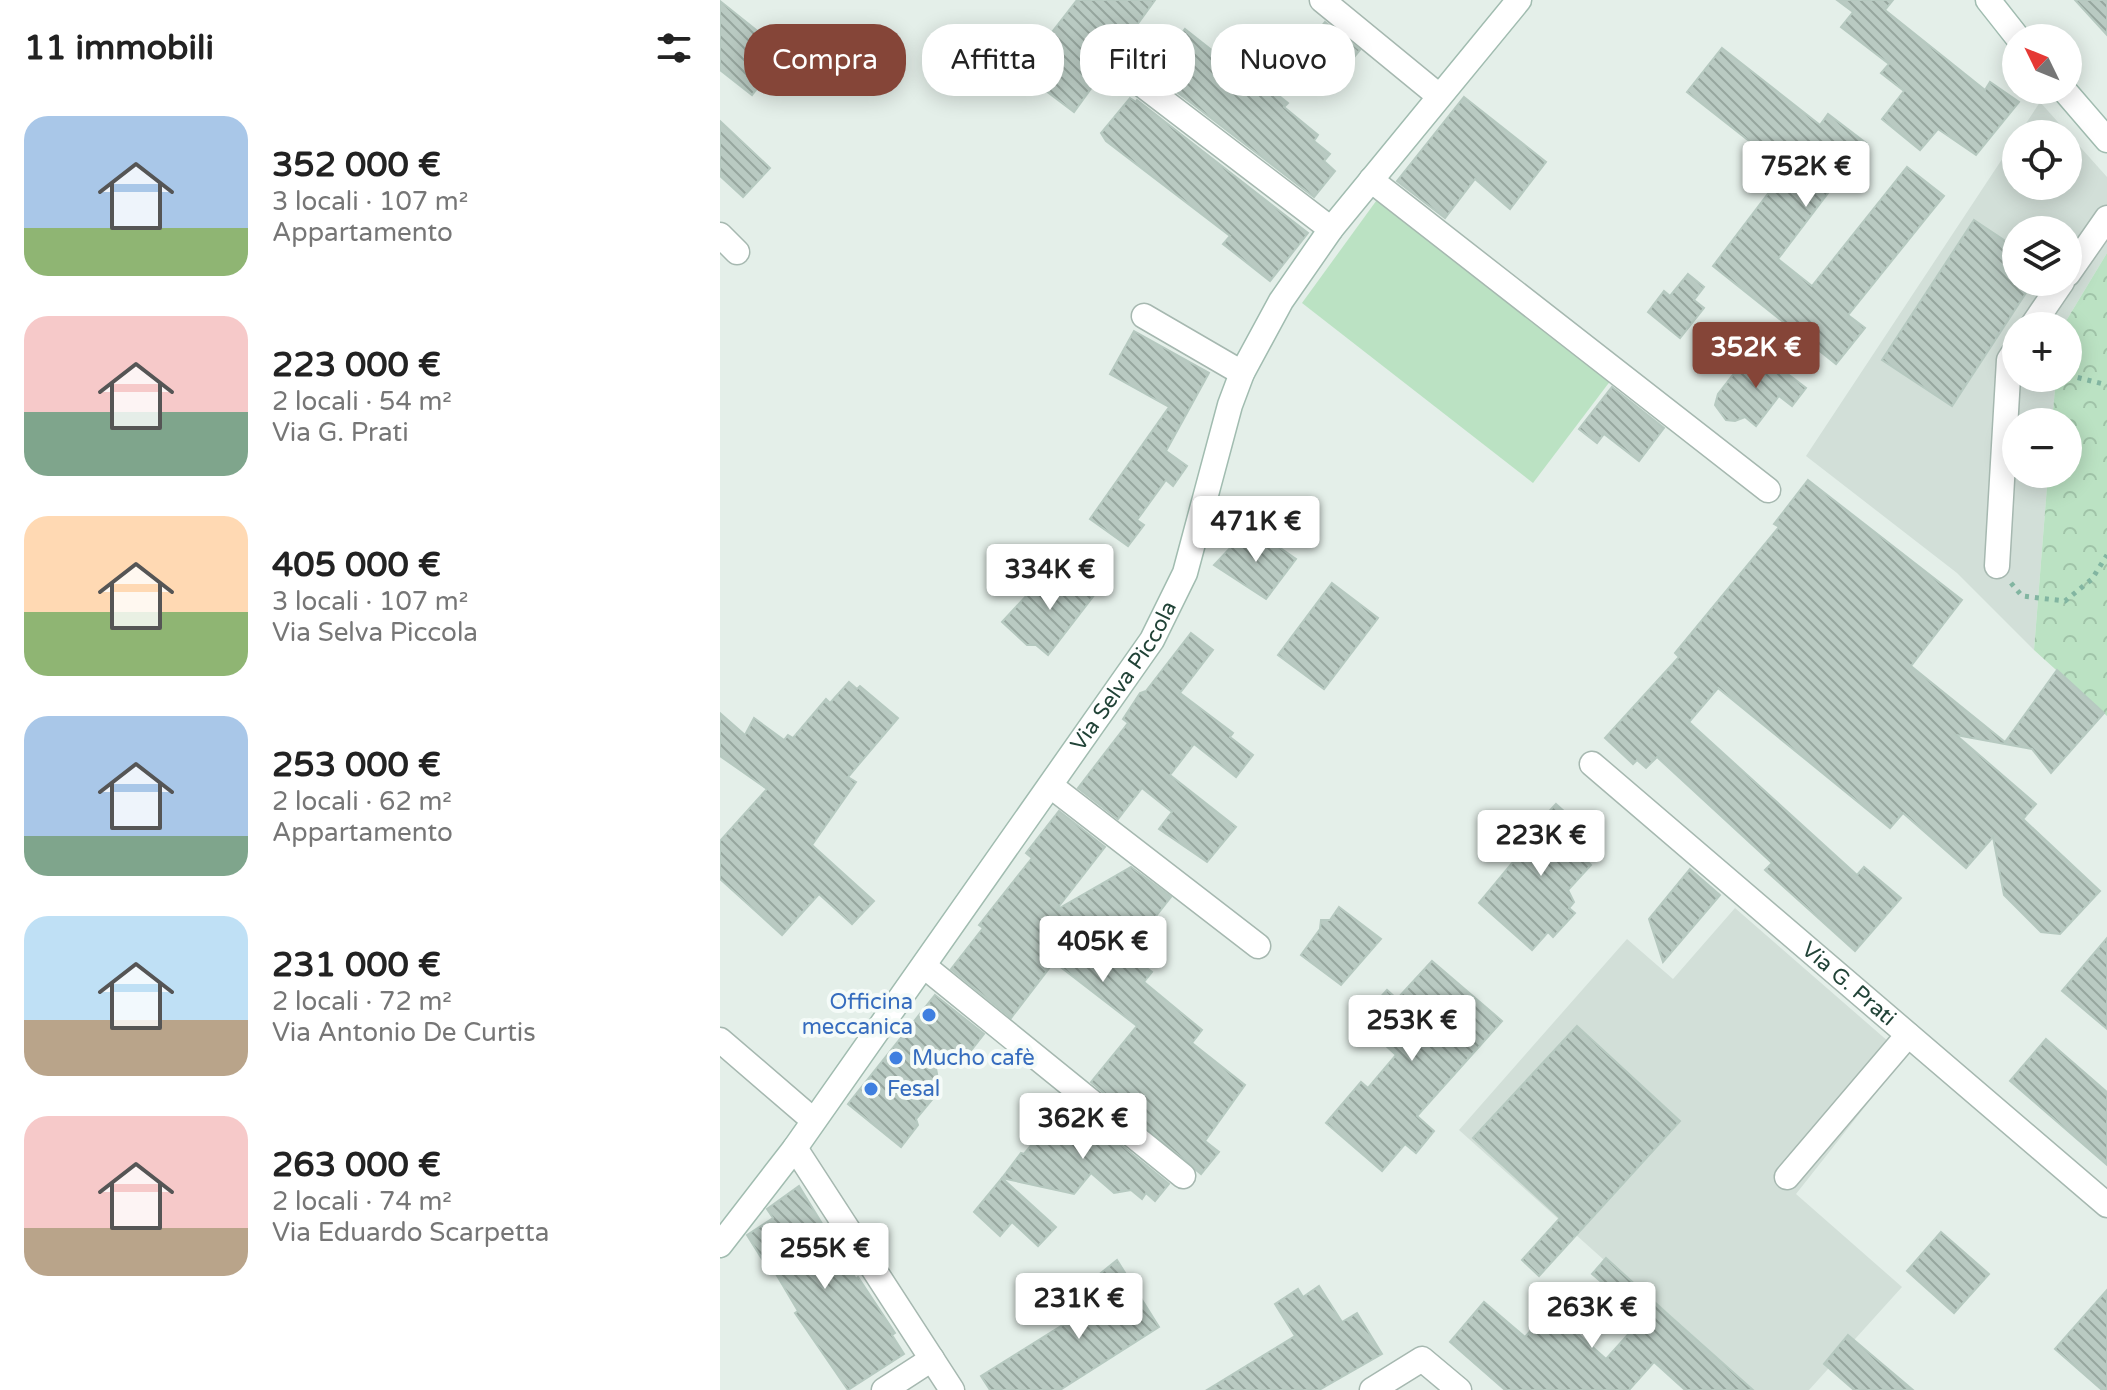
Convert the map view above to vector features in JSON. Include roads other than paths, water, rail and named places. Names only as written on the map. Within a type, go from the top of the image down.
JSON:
[{"type":"street","points":[[1322,0],[1439,96]]},
{"type":"street","name":"Via Selva Piccola","points":[[720,1245],[795,1148],[1135,668],[1170,609],[1185,573],[1219,440],[1242,373],[1281,301],[1331,229],[1519,0]]},
{"type":"street","points":[[1988,0],[2007,24]]},
{"type":"street","points":[[1157,96],[1331,229]]},
{"type":"street","points":[[2076,104],[2107,140]]},
{"type":"street","points":[[1371,180],[1768,490]]},
{"type":"street","points":[[2082,254],[2107,218]]},
{"type":"street","points":[[1144,316],[1242,373]]},
{"type":"street","points":[[1997,566],[2007,392]]},
{"type":"street","name":"Via G. Prati","points":[[1592,764],[2107,1205]]},
{"type":"street","points":[[1051,786],[1258,946]]},
{"type":"street","points":[[924,966],[1183,1176]]},
{"type":"street","points":[[1787,1177],[1908,1035]]},
{"type":"street","points":[[720,1040],[813,1120]]},
{"type":"street","points":[[795,1148],[952,1390]]},
{"type":"street","points":[[884,1390],[932,1359]]},
{"type":"street","points":[[1372,1390],[1422,1359],[1459,1390]]},
{"type":"place","name":"Officina meccanica","points":[[929,1015]]},
{"type":"place","name":"Mucho cafè","points":[[896,1058]]},
{"type":"place","name":"Fesal","points":[[871,1089]]}]
